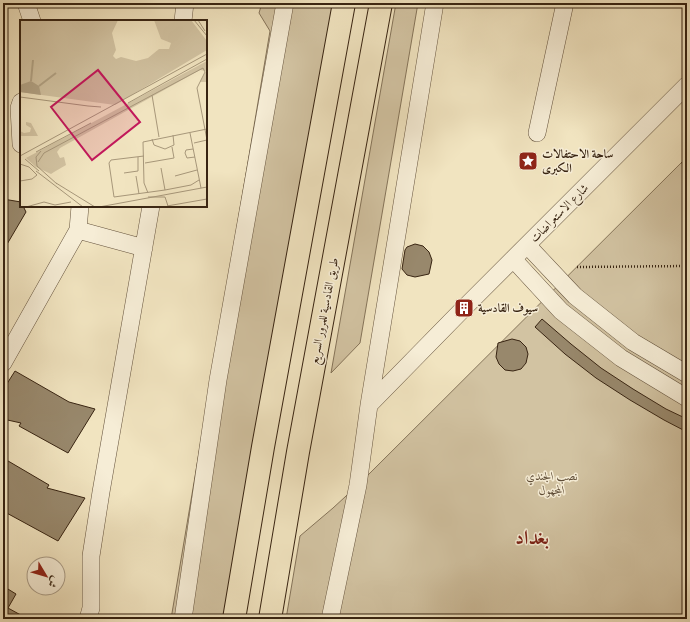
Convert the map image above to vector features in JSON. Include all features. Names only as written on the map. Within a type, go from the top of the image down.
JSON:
[{"type":"highway","points":[[234,619],[263,447],[344,3]]},
{"type":"highway","name":"طريق القادسية للمرور السريع","points":[[270,619],[298,452],[382,3]]},
{"type":"street","points":[[26,3],[32,20]]},
{"type":"street","points":[[183,20],[185,3]]},
{"type":"street","points":[[183,619],[218,380],[285,3]]},
{"type":"street","points":[[330,619],[358,485],[369,404],[435,3]]},
{"type":"street","points":[[538,133],[565,3]]},
{"type":"street","name":"شارع الاستعراضات","points":[[369,404],[687,85]]},
{"type":"street","points":[[20,105],[20,126]]},
{"type":"street","points":[[3,363],[78,230],[80,207]]},
{"type":"street","points":[[88,619],[91,608],[91,556],[152,207]]},
{"type":"street","points":[[78,230],[144,248]]},
{"type":"street","points":[[527,245],[575,296],[633,342],[687,374]]},
{"type":"street","points":[[513,259],[561,311],[621,358],[687,398]]},
{"type":"path","points":[[682,162],[687,167]]},
{"type":"path","points":[[577,267],[687,266]]},
{"type":"green space","points":[[262,3],[334,3],[226,619],[171,619],[270,31],[259,13]]},
{"type":"green space","points":[[396,3],[418,3],[360,343],[331,373]]},
{"type":"green space","name":"نصب الجندي المجهول","points":[[687,157],[687,619],[286,619],[300,536],[358,485]]},
{"type":"building","points":[[3,199],[20,202],[20,207],[24,207],[26,212],[3,251]]},
{"type":"building","points":[[415,244],[423,246],[429,252],[432,260],[429,274],[415,277],[407,275],[402,269],[405,250],[407,247]]},
{"type":"building","points":[[542,319],[601,368],[666,409],[687,419],[687,432],[630,400],[596,378],[565,354],[535,327]]},
{"type":"building","points":[[512,339],[520,341],[526,347],[528,354],[526,363],[521,369],[513,371],[505,370],[499,364],[496,357],[498,343]]},
{"type":"building","points":[[15,371],[69,402],[95,409],[68,453],[19,426],[21,423],[3,419],[3,390]]},
{"type":"building","points":[[3,458],[49,485],[47,488],[85,498],[58,541],[3,511]]},
{"type":"building","points":[[3,586],[16,594],[8,608],[28,619],[3,619]]},
{"type":"place","name":"ساحة الاحتفالات الكبرى","points":[[528,161]]},
{"type":"place","name":"سيوف القادسية","points":[[464,308]]},
{"type":"district","name":"بغداد","points":[[532,537]]}]
